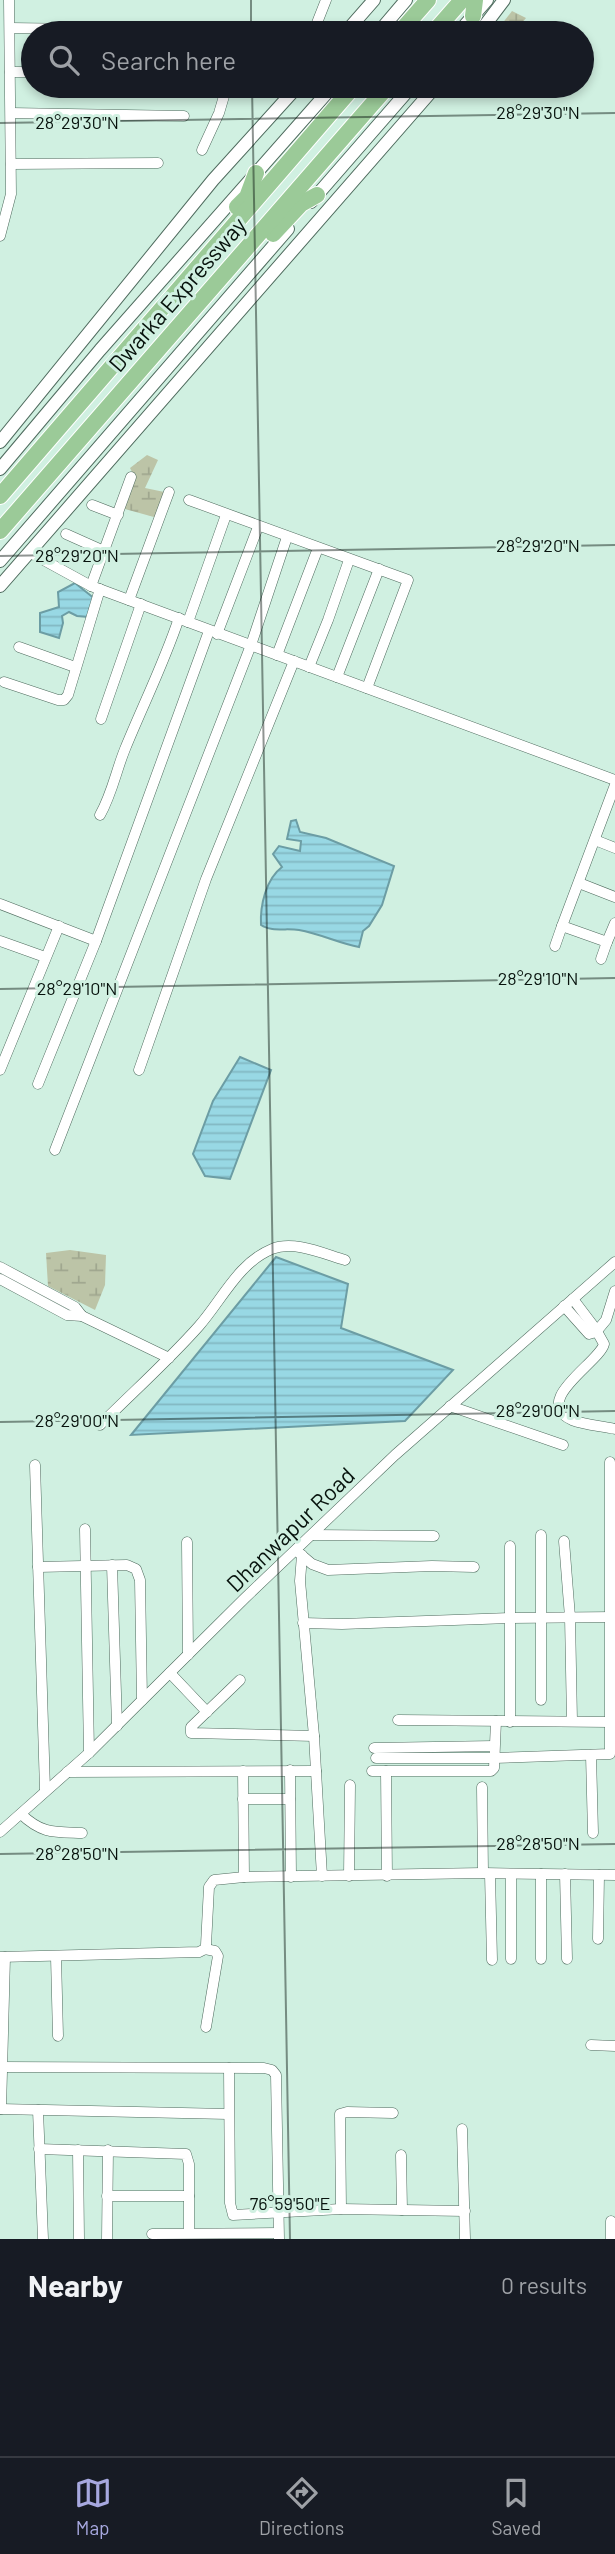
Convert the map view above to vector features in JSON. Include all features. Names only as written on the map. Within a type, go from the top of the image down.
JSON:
[{"type":"highway","points":[[410,21],[428,0]]},
{"type":"highway","points":[[444,21],[462,0]]},
{"type":"highway","name":"Dwarka Expressway","points":[[0,496],[344,98]]},
{"type":"highway","name":"Dwarka Expressway","points":[[0,531],[378,98]]},
{"type":"highway","points":[[164,305],[165,290],[247,197],[256,173]]},
{"type":"highway","points":[[181,324],[205,308],[301,204],[317,195]]},
{"type":"main road","points":[[356,21],[374,0]]},
{"type":"main road","points":[[388,21],[406,0]]},
{"type":"main road","points":[[474,8],[487,0]]},
{"type":"main road","points":[[488,21],[504,0]]},
{"type":"main road","points":[[0,443],[213,180],[287,98]]},
{"type":"main road","points":[[0,469],[109,340],[322,98]]},
{"type":"main road","points":[[0,561],[402,98]]},
{"type":"main road","points":[[0,586],[426,98]]},
{"type":"street","points":[[318,21],[326,0]]},
{"type":"street","points":[[0,236],[10,204],[7,171],[7,66],[10,28],[6,6]]},
{"type":"street","points":[[10,28],[21,28]]},
{"type":"street","points":[[202,150],[223,98]]},
{"type":"street","points":[[7,116],[184,116]]},
{"type":"street","points":[[7,171],[158,163]]},
{"type":"street","points":[[4,682],[58,700],[64,700],[68,695],[104,551],[131,477]]},
{"type":"street","points":[[130,600],[169,492]]},
{"type":"street","points":[[189,500],[406,578],[408,582],[367,688]]},
{"type":"street","points":[[92,505],[118,515]]},
{"type":"street","points":[[100,815],[107,803],[125,750],[226,515]]},
{"type":"street","points":[[38,1084],[96,941],[213,632],[258,527]]},
{"type":"street","points":[[66,534],[104,551]]},
{"type":"street","points":[[55,1150],[251,645],[287,537]]},
{"type":"street","points":[[277,655],[318,548]]},
{"type":"street","points":[[29,552],[95,588],[615,780]]},
{"type":"street","points":[[309,667],[349,559]]},
{"type":"street","points":[[337,677],[379,569]]},
{"type":"street","points":[[101,719],[141,604]]},
{"type":"street","points":[[19,647],[75,667]]},
{"type":"street","points":[[139,1070],[206,879],[294,661]]},
{"type":"street","points":[[555,946],[615,785]]},
{"type":"street","points":[[594,840],[615,848]]},
{"type":"street","points":[[579,883],[615,897]]},
{"type":"street","points":[[0,904],[96,941]]},
{"type":"street","points":[[601,959],[615,923]]},
{"type":"street","points":[[0,1070],[59,926]]},
{"type":"street","points":[[562,926],[607,943]]},
{"type":"street","points":[[0,941],[45,957]]},
{"type":"street","points":[[100,1425],[169,1357],[216,1305],[242,1270],[258,1257],[274,1248],[297,1247],[345,1260]]},
{"type":"street","name":"Dhanwapur Road","points":[[0,1832],[117,1726],[188,1655],[299,1553],[312,1535],[450,1406],[615,1262]]},
{"type":"street","points":[[0,1267],[75,1307],[82,1316]]},
{"type":"street","points":[[0,1279],[67,1315],[82,1316],[169,1357]]},
{"type":"street","points":[[564,1306],[589,1335],[596,1332],[606,1320],[615,1291]]},
{"type":"street","points":[[573,1299],[596,1328],[603,1342],[603,1350],[569,1382],[561,1394],[562,1412],[572,1420],[615,1429]]},
{"type":"street","points":[[450,1406],[563,1445]]},
{"type":"street","points":[[494,1746],[375,1753],[494,1758],[610,1755],[613,1617],[610,1462]]},
{"type":"street","points":[[35,1465],[45,1790]]},
{"type":"street","points":[[85,1529],[89,1752]]},
{"type":"street","points":[[312,1535],[434,1536]]},
{"type":"street","points":[[541,1535],[541,1700]]},
{"type":"street","points":[[564,1541],[570,1616],[572,1721]]},
{"type":"street","points":[[187,1542],[188,1655]]},
{"type":"street","points":[[510,1546],[510,1722]]},
{"type":"street","points":[[299,1553],[312,1564],[328,1570],[474,1567]]},
{"type":"street","points":[[299,1553],[322,1876]]},
{"type":"street","points":[[112,1565],[117,1726]]},
{"type":"street","points":[[38,1567],[133,1566],[139,1573],[142,1700]]},
{"type":"street","points":[[303,1623],[613,1617]]},
{"type":"street","points":[[170,1673],[207,1712]]},
{"type":"street","points":[[240,1680],[191,1727],[191,1733],[314,1736]]},
{"type":"street","points":[[398,1720],[610,1722]]},
{"type":"street","points":[[372,1771],[491,1771],[494,1768],[496,1721]]},
{"type":"street","points":[[591,1755],[593,1833]]},
{"type":"street","points":[[243,1770],[244,1877]]},
{"type":"street","points":[[290,1770],[291,1877]]},
{"type":"street","points":[[67,1772],[316,1770]]},
{"type":"street","points":[[386,1771],[387,1875]]},
{"type":"street","points":[[349,1876],[351,1785]]},
{"type":"street","points":[[482,1787],[492,1960]]},
{"type":"street","points":[[243,1799],[290,1799]]},
{"type":"street","points":[[21,1814],[35,1826],[45,1830],[82,1833]]},
{"type":"street","points":[[511,1874],[511,1959]]},
{"type":"street","points":[[541,1874],[541,1959]]},
{"type":"street","points":[[565,1874],[567,1959]]},
{"type":"street","points":[[205,1949],[210,1882],[214,1880],[244,1877],[387,1875],[615,1875]]},
{"type":"street","points":[[598,1940],[599,1875]]},
{"type":"street","points":[[206,2027],[218,1956],[215,1951],[205,1949],[190,1953],[2,1957],[1,2109],[228,2114]]},
{"type":"street","points":[[56,1957],[58,2036]]},
{"type":"street","points":[[591,2045],[615,2046]]},
{"type":"street","points":[[1,2067],[272,2070],[276,2075],[279,2236],[152,2234]]},
{"type":"street","points":[[229,2068],[230,2203],[233,2215],[341,2209],[465,2211]]},
{"type":"street","points":[[38,2110],[43,2239]]},
{"type":"street","points":[[341,2209],[340,2114],[393,2113]]},
{"type":"street","points":[[463,2129],[465,2239]]},
{"type":"street","points":[[39,2149],[186,2154],[189,2164],[189,2196],[183,2235]]},
{"type":"street","points":[[78,2150],[79,2239]]},
{"type":"street","points":[[107,2239],[108,2150]]},
{"type":"street","points":[[401,2155],[402,2210]]},
{"type":"street","points":[[107,2196],[189,2196]]},
{"type":"street","points":[[611,2221],[611,2239]]},
{"type":"green space","points":[[512,11],[526,18],[524,21],[504,21]]},
{"type":"green space","points":[[147,455],[158,460],[145,488],[174,494],[161,519],[125,509],[124,503],[134,476],[130,468]]},
{"type":"green space","points":[[70,1250],[106,1255],[105,1285],[95,1310],[48,1286],[46,1253]]},
{"type":"water","points":[[75,583],[95,599],[88,617],[69,612],[62,616],[59,638],[40,632],[40,613],[59,607],[58,592]]},
{"type":"water","points":[[296,820],[300,832],[326,838],[394,866],[382,905],[363,931],[359,947],[294,929],[261,925],[265,893],[272,878],[282,867],[273,854],[279,846],[300,851],[301,841],[287,839],[291,821]]},
{"type":"water","points":[[240,1057],[271,1070],[230,1179],[205,1176],[193,1154],[213,1101]]},
{"type":"water","points":[[276,1257],[348,1284],[341,1328],[453,1370],[405,1421],[131,1435]]}]
